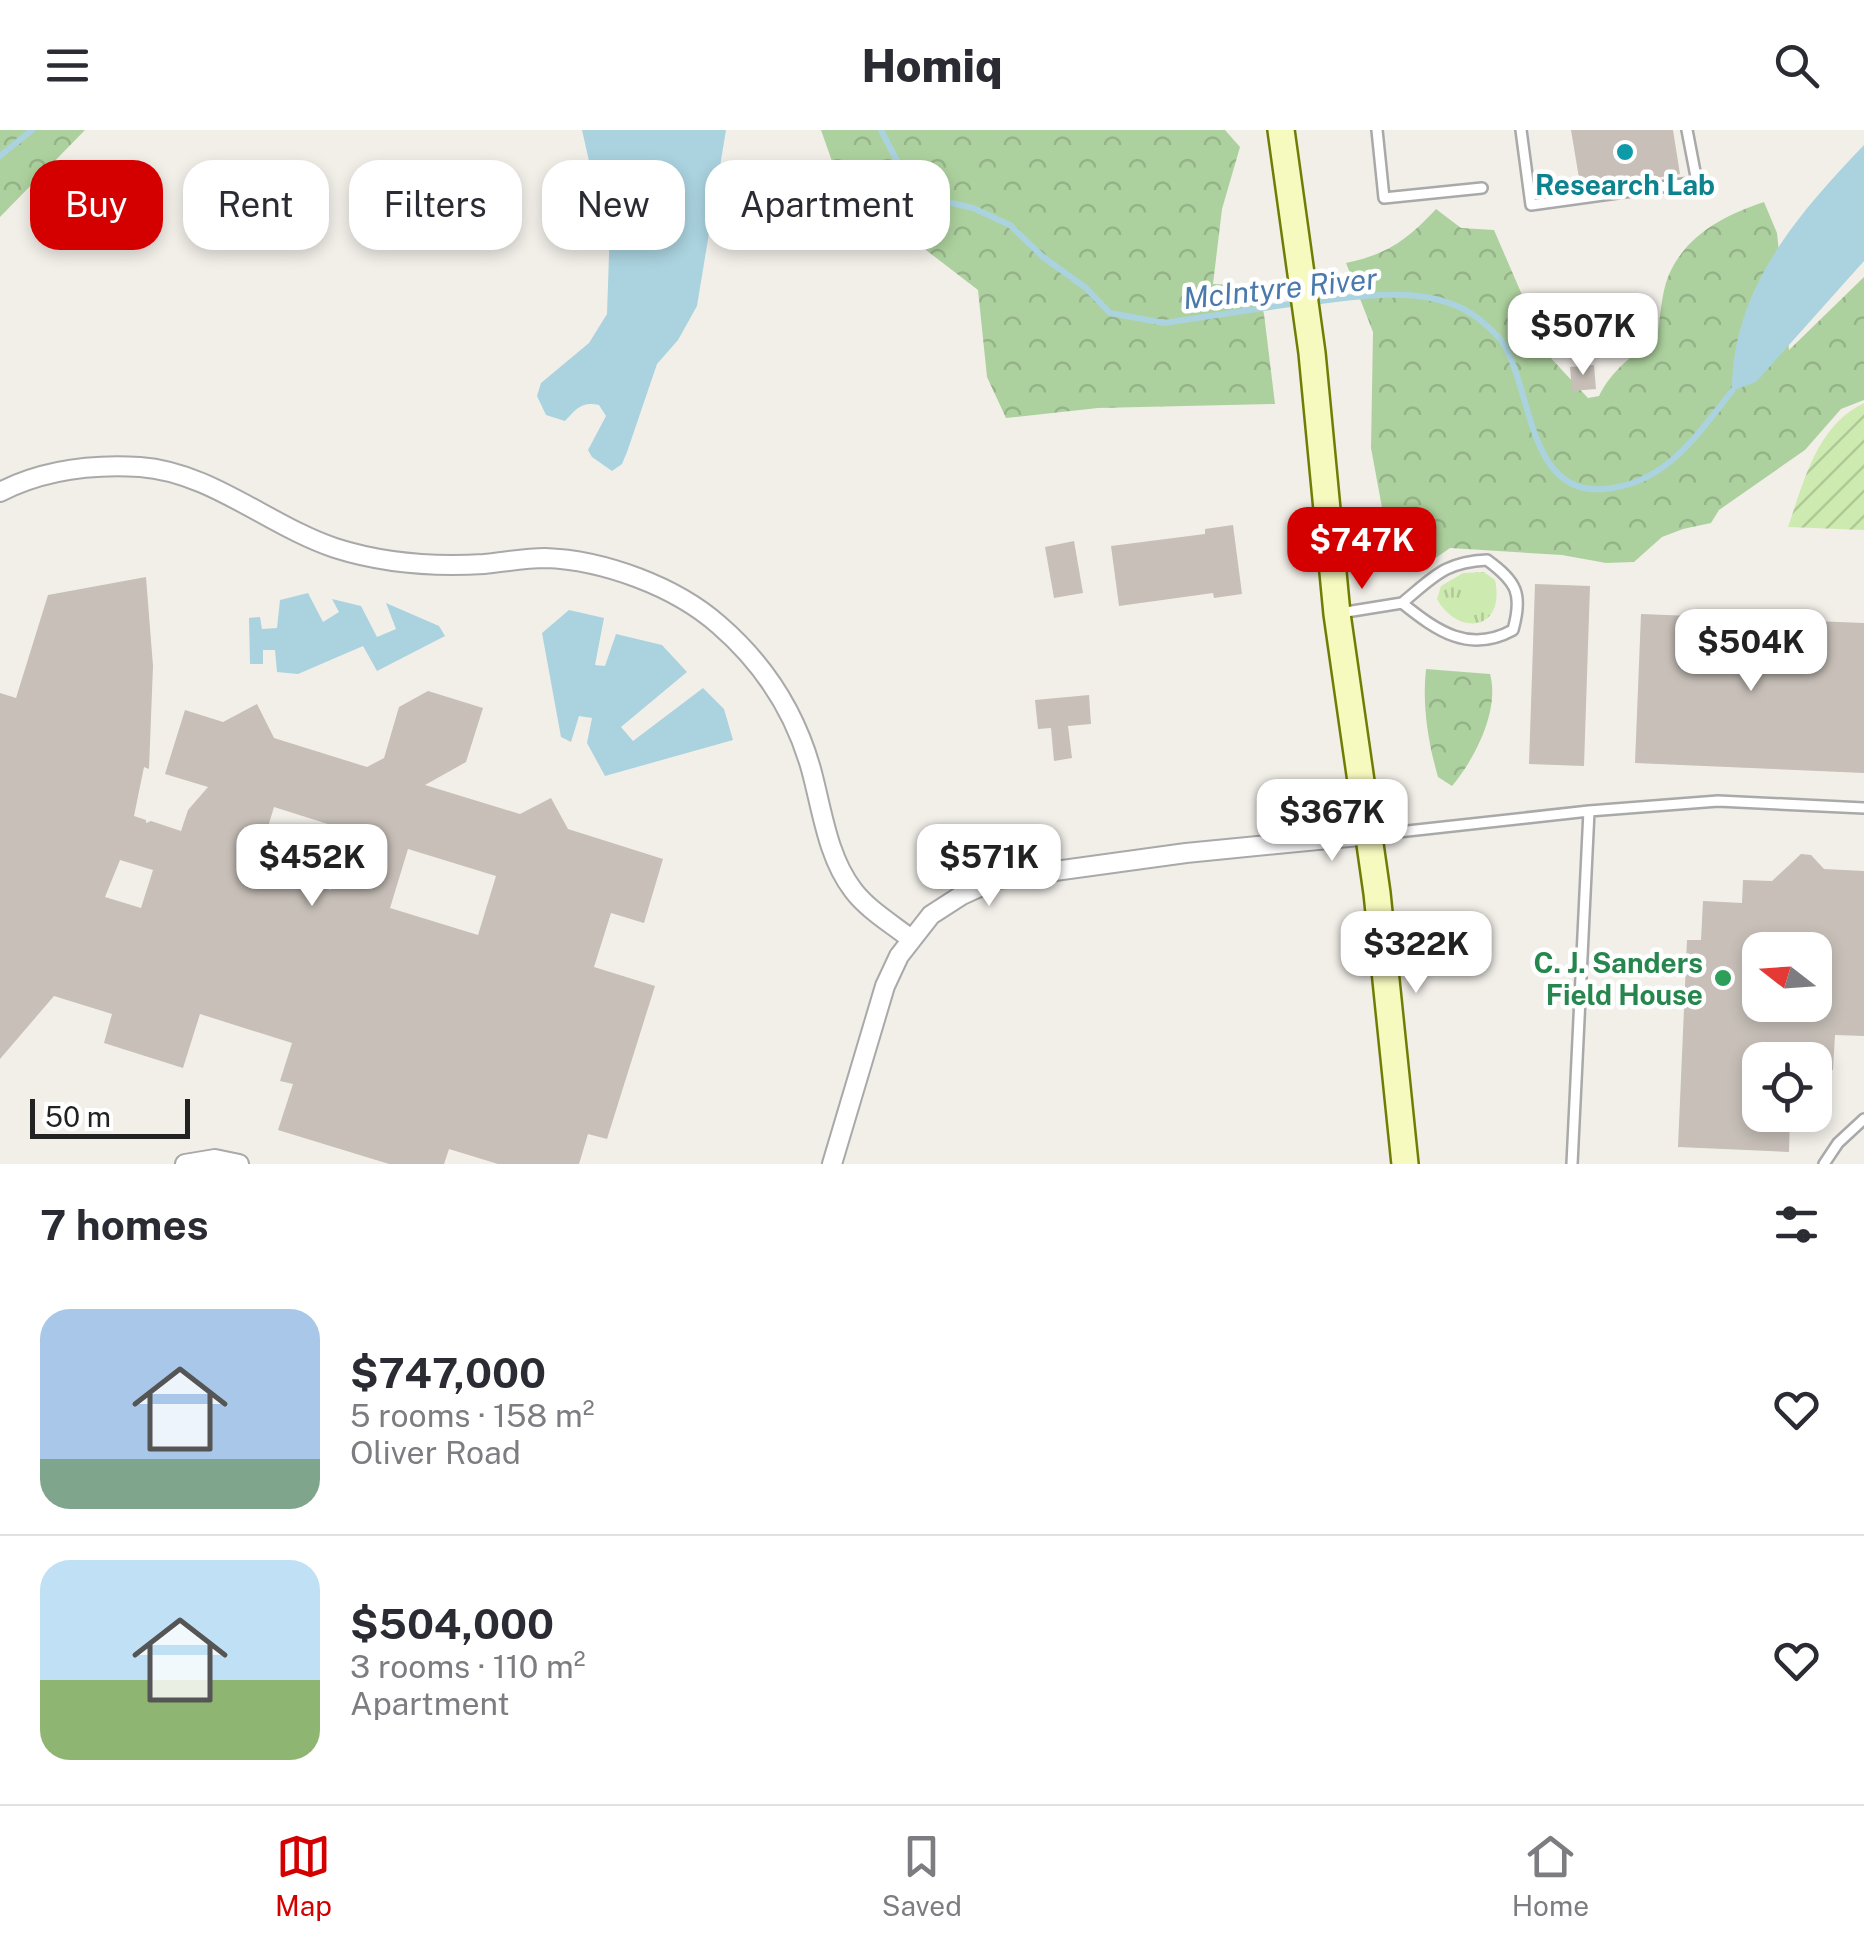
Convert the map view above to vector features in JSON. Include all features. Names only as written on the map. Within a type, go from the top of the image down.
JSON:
[{"type":"main road","points":[[1282,130],[1312,353],[1337,614],[1369,835],[1405,1164]]},
{"type":"street","points":[[0,492],[48,473],[140,468],[182,478],[223,494],[334,548],[430,565],[544,558],[584,564],[675,595],[717,623],[758,664],[785,702],[804,747],[831,847],[853,890],[911,938]]},
{"type":"street","points":[[832,1164],[885,986],[911,938],[931,915],[962,895],[996,880],[1186,853],[1369,835]]},
{"type":"street","points":[[185,1164],[216,1159],[238,1164]]},
{"type":"lane","points":[[1377,130],[1384,198],[1482,188]]},
{"type":"lane","points":[[1521,130],[1531,205],[1697,182],[1688,130]]},
{"type":"lane","points":[[1337,614],[1402,604],[1438,574],[1460,562],[1487,560],[1516,587],[1519,608],[1512,630],[1496,639],[1473,642],[1452,637],[1402,604]]},
{"type":"lane","points":[[1369,835],[1718,801],[1864,808]]},
{"type":"lane","points":[[1572,1164],[1589,812]]},
{"type":"lane","points":[[1824,1164],[1838,1143],[1864,1119]]},
{"type":"green space","points":[[0,130],[85,130],[56,160],[30,160],[30,186],[0,217]]},
{"type":"green space","points":[[821,130],[1225,130],[1240,147],[1222,209],[1213,284],[1257,286],[1275,404],[1098,408],[1006,418],[987,377],[978,290],[926,250],[950,250],[950,160],[832,160]]},
{"type":"green space","points":[[1764,202],[1777,233],[1789,350],[1864,277],[1864,400],[1841,409],[1805,450],[1719,510],[1711,523],[1662,537],[1634,562],[1606,563],[1562,555],[1450,548],[1430,562],[1393,535],[1383,513],[1371,448],[1373,332],[1346,263],[1396,244],[1436,209],[1461,228],[1494,230],[1548,355],[1588,398],[1599,396],[1624,364],[1657,339],[1666,284],[1685,249],[1721,220]]},
{"type":"green space","points":[[1864,403],[1864,530],[1788,527],[1814,456],[1835,425]]},
{"type":"green space","points":[[1484,572],[1495,580],[1493,610],[1478,623],[1456,619],[1437,599],[1441,586],[1463,573]]},
{"type":"green space","points":[[1426,669],[1490,674],[1492,703],[1483,733],[1452,786],[1438,777],[1431,750],[1425,710]]},
{"type":"water","points":[[582,130],[726,130],[721,160],[705,160],[706,250],[697,306],[678,340],[657,364],[622,464],[612,471],[588,450],[606,416],[599,405],[584,405],[565,421],[546,415],[537,396],[541,383],[589,343],[607,314],[609,250],[685,250],[685,160],[589,160]]},
{"type":"water","points":[[1864,145],[1864,261],[1756,382],[1732,391],[1743,319],[1756,287],[1793,227]]},
{"type":"water","points":[[308,593],[323,622],[339,612],[332,599],[361,606],[377,637],[396,629],[386,603],[439,626],[445,636],[377,671],[363,646],[298,674],[277,672],[275,650],[263,650],[263,664],[250,664],[249,618],[260,617],[262,629],[277,628],[280,600]]},
{"type":"water","points":[[569,610],[604,618],[595,665],[605,666],[616,634],[662,645],[687,672],[621,727],[633,741],[703,688],[724,709],[733,740],[605,776],[587,743],[592,718],[579,716],[571,742],[561,737],[542,633]]},
{"type":"building","name":"Research Lab","points":[[1571,130],[1673,130],[1680,174],[1581,190]]},
{"type":"building","points":[[1627,314],[1632,345],[1589,351],[1584,321]]},
{"type":"building","points":[[1594,365],[1596,389],[1572,391],[1570,367]]},
{"type":"building","points":[[1233,525],[1242,594],[1214,598],[1213,593],[1119,606],[1111,546],[1205,534],[1205,529]]},
{"type":"building","points":[[1074,541],[1083,593],[1054,598],[1045,547]]},
{"type":"building","points":[[146,577],[153,666],[149,769],[144,767],[134,816],[146,823],[151,821],[181,831],[188,810],[208,787],[165,774],[185,710],[223,722],[257,704],[274,738],[367,767],[384,758],[399,707],[428,691],[483,708],[466,762],[425,785],[520,814],[551,798],[568,829],[663,859],[644,923],[611,913],[594,967],[655,986],[607,1139],[588,1134],[579,1164],[498,1164],[449,1149],[444,1164],[389,1164],[278,1130],[293,1084],[280,1081],[292,1043],[200,1014],[183,1068],[104,1043],[112,1014],[54,996],[0,1059],[0,693],[16,698],[48,595]],"holes":[[[274,807],[350,831],[335,858],[331,890],[256,866]],[[408,849],[496,876],[478,935],[390,908]],[[120,860],[153,870],[141,908],[105,897]]]},
{"type":"building","points":[[1535,584],[1590,586],[1584,766],[1529,764]]},
{"type":"building","points":[[1641,614],[1864,623],[1864,773],[1635,763]]},
{"type":"building","points":[[1089,695],[1091,724],[1068,726],[1072,758],[1054,761],[1051,728],[1038,729],[1035,700]]},
{"type":"building","name":"C. J. Sanders Field House","points":[[1801,854],[1811,855],[1824,869],[1864,871],[1864,1036],[1835,1035],[1833,1070],[1832,1042],[1742,1042],[1742,1132],[1790,1132],[1789,1152],[1678,1147],[1687,940],[1701,940],[1703,901],[1742,903],[1743,880],[1772,881]]},
{"type":"waterway","points":[[0,156],[32,130]]},
{"type":"waterway","name":"McIntyre River","points":[[881,130],[908,182],[939,200],[973,208],[1010,225],[1110,313],[1164,323],[1297,303]]},
{"type":"waterway","name":"McIntyre River","points":[[1310,302],[1375,295],[1419,296],[1440,300],[1479,319],[1499,337],[1511,360],[1546,457],[1560,475],[1578,487],[1604,489],[1626,485],[1662,468],[1692,440],[1732,391]]},
{"type":"place","name":"Research Lab","points":[[1625,152]]},
{"type":"place","name":"C. J. Sanders Field House","points":[[1723,978]]}]
